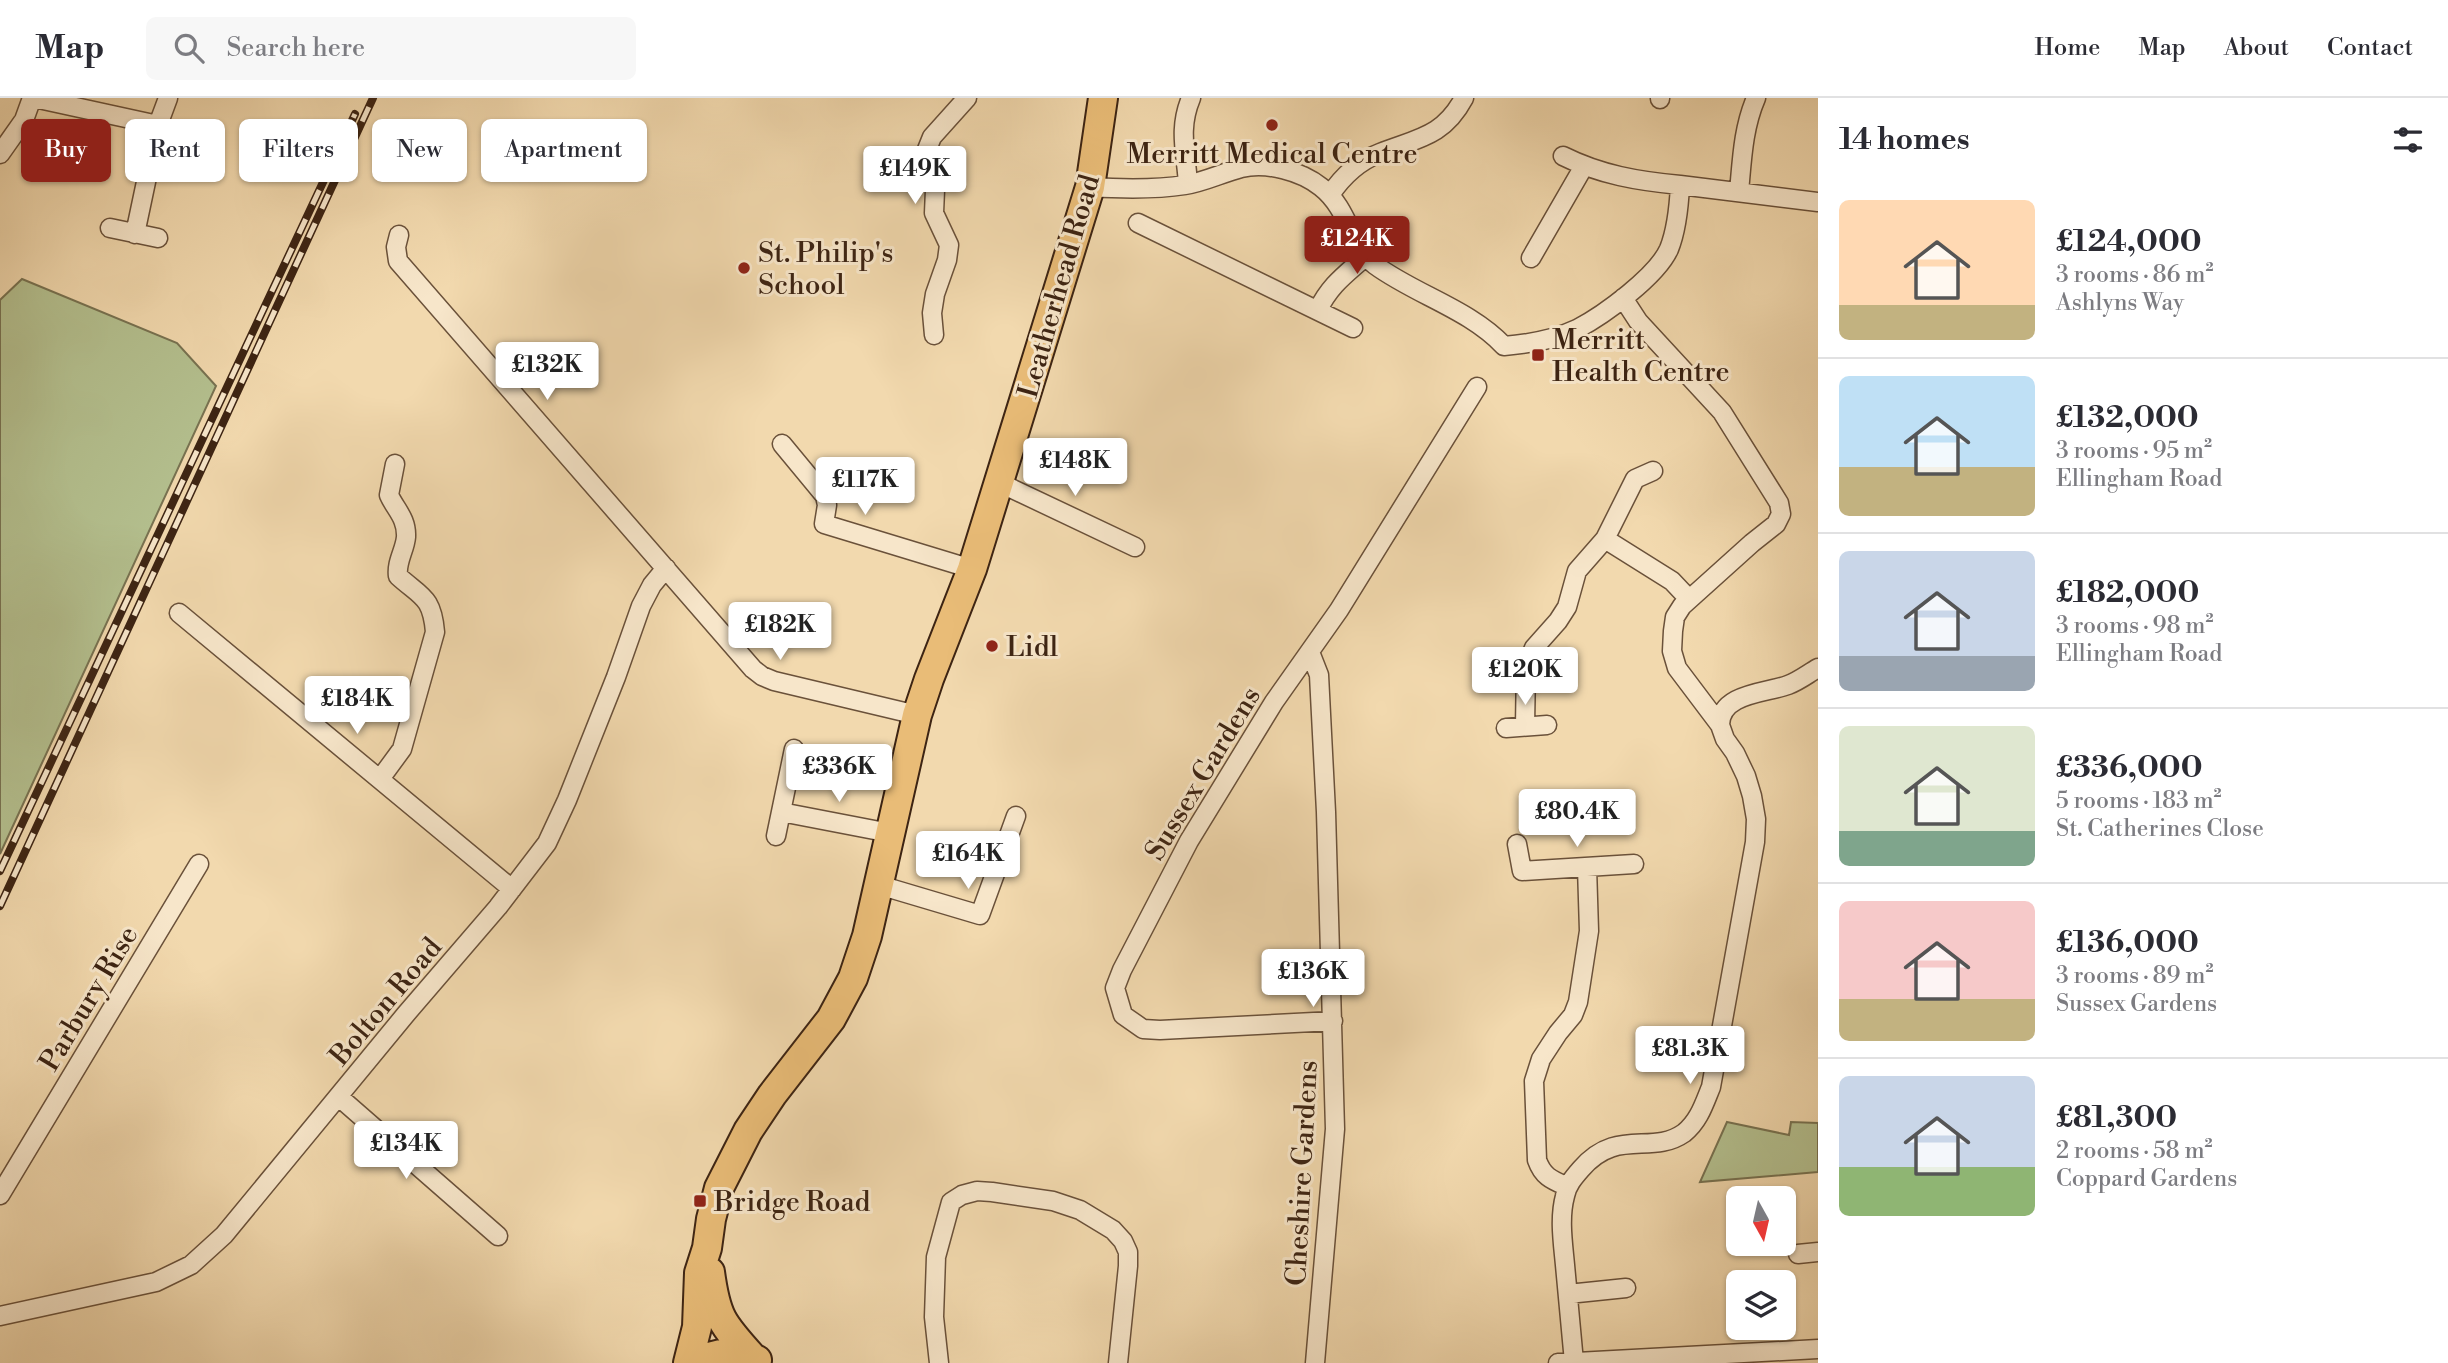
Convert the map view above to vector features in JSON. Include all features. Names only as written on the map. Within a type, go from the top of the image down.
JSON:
[{"type":"highway","name":"Leatherhead Road","points":[[707,1248],[719,1188],[748,1131],[772,1095],[831,1019],[853,978],[867,936],[918,715],[929,679],[972,569],[1090,187],[1103,98]]},
{"type":"highway","points":[[707,1248],[715,1303],[723,1325],[757,1360]]},
{"type":"highway","points":[[688,1363],[697,1327],[699,1273],[707,1248]]},
{"type":"highway","points":[[699,1363],[721,1353],[737,1353],[757,1360]]},
{"type":"street","points":[[0,154],[24,120],[33,98],[130,119]]},
{"type":"street","points":[[160,119],[169,98]]},
{"type":"street","points":[[934,335],[932,313],[935,294],[947,260],[949,245],[934,213],[934,190],[926,152],[932,137],[967,98]]},
{"type":"street","points":[[1188,184],[1183,131],[1184,116],[1191,98]]},
{"type":"street","points":[[1330,195],[1358,165],[1378,153],[1428,137],[1456,113],[1464,98]]},
{"type":"street","points":[[1738,192],[1744,138],[1756,98]]},
{"type":"street","points":[[1563,156],[1584,166],[1635,180],[1818,202]]},
{"type":"street","points":[[1531,258],[1584,166]]},
{"type":"street","points":[[1090,187],[1133,190],[1188,184],[1243,167],[1289,171],[1320,186],[1330,195],[1348,221],[1365,257],[1392,276],[1458,312],[1504,346],[1527,344],[1576,329],[1623,298],[1657,267],[1669,248],[1677,218],[1680,186]]},
{"type":"street","points":[[135,234],[146,182]]},
{"type":"street","points":[[1138,223],[1160,228],[1325,320],[1353,328]]},
{"type":"street","points":[[110,228],[158,238]]},
{"type":"street","points":[[399,235],[396,247],[398,261],[762,676],[918,715]]},
{"type":"street","points":[[1325,320],[1325,293],[1365,257]]},
{"type":"street","points":[[1623,298],[1638,321],[1721,412],[1779,503],[1781,514],[1776,524],[1689,599],[1675,617],[1672,651],[1677,668],[1720,725],[1746,776],[1756,819],[1755,842],[1710,1087],[1701,1112],[1692,1126],[1670,1140],[1612,1146],[1587,1162],[1568,1187],[1564,1197],[1562,1219],[1567,1294],[1566,1362],[1818,1349]]},
{"type":"street","name":"Sussex Gardens","points":[[1333,1021],[1143,1029],[1123,1015],[1115,988],[1189,841],[1275,702],[1339,610],[1476,387]]},
{"type":"street","points":[[782,444],[825,496],[827,505],[824,524],[972,569]]},
{"type":"street","points":[[380,779],[402,749],[435,632],[434,618],[422,594],[398,576],[397,569],[406,536],[400,509],[389,495],[395,464]]},
{"type":"street","points":[[1525,726],[1526,667],[1534,648],[1567,607],[1577,571],[1605,539],[1635,479],[1653,471]]},
{"type":"street","points":[[1000,483],[1135,547]]},
{"type":"street","points":[[1605,539],[1672,581],[1689,599]]},
{"type":"street","name":"Bolton Road","points":[[0,1316],[156,1282],[191,1265],[224,1235],[512,889],[547,843],[567,800],[641,606],[652,585],[666,568]]},
{"type":"street","points":[[179,613],[512,889]]},
{"type":"street","name":"Cheshire Gardens","points":[[1310,652],[1319,675],[1335,1129],[1315,1363]]},
{"type":"street","points":[[1720,725],[1725,710],[1744,696],[1790,685],[1818,668]]},
{"type":"street","points":[[1506,728],[1547,725]]},
{"type":"street","points":[[776,836],[794,749]]},
{"type":"street","points":[[781,812],[890,834]]},
{"type":"street","points":[[879,885],[980,915],[1016,816]]},
{"type":"street","points":[[1517,844],[1522,871],[1634,864]]},
{"type":"street","name":"Parbury Rise","points":[[0,1195],[199,864]]},
{"type":"street","points":[[1568,1187],[1541,1172],[1536,1160],[1534,1081],[1541,1059],[1558,1032],[1573,1015],[1578,1002],[1590,931],[1587,867]]},
{"type":"street","points":[[339,1097],[498,1236]]},
{"type":"street","points":[[939,1363],[934,1317],[936,1257],[951,1202],[962,1195],[977,1191],[1052,1200],[1080,1210],[1113,1230],[1123,1241],[1128,1252],[1128,1266],[1118,1363]]},
{"type":"street","points":[[1798,1254],[1818,1252],[1818,1261]]},
{"type":"street","points":[[1567,1294],[1626,1288]]},
{"type":"green space","points":[[22,279],[177,343],[216,386],[0,854],[0,300]]},
{"type":"green space","points":[[1727,1122],[1789,1135],[1791,1122],[1818,1123],[1818,1172],[1700,1182]]},
{"type":"railway","points":[[0,906],[373,98]]},
{"type":"railway","points":[[0,871],[355,114]]},
{"type":"place","name":"Merritt Medical Centre","points":[[1272,125]]},
{"type":"place","name":"St. Philip's School","points":[[744,268]]},
{"type":"place","name":"Merritt Health Centre","points":[[1538,355]]},
{"type":"place","name":"Lidl","points":[[992,646]]},
{"type":"place","name":"Bridge Road","points":[[700,1201]]}]
